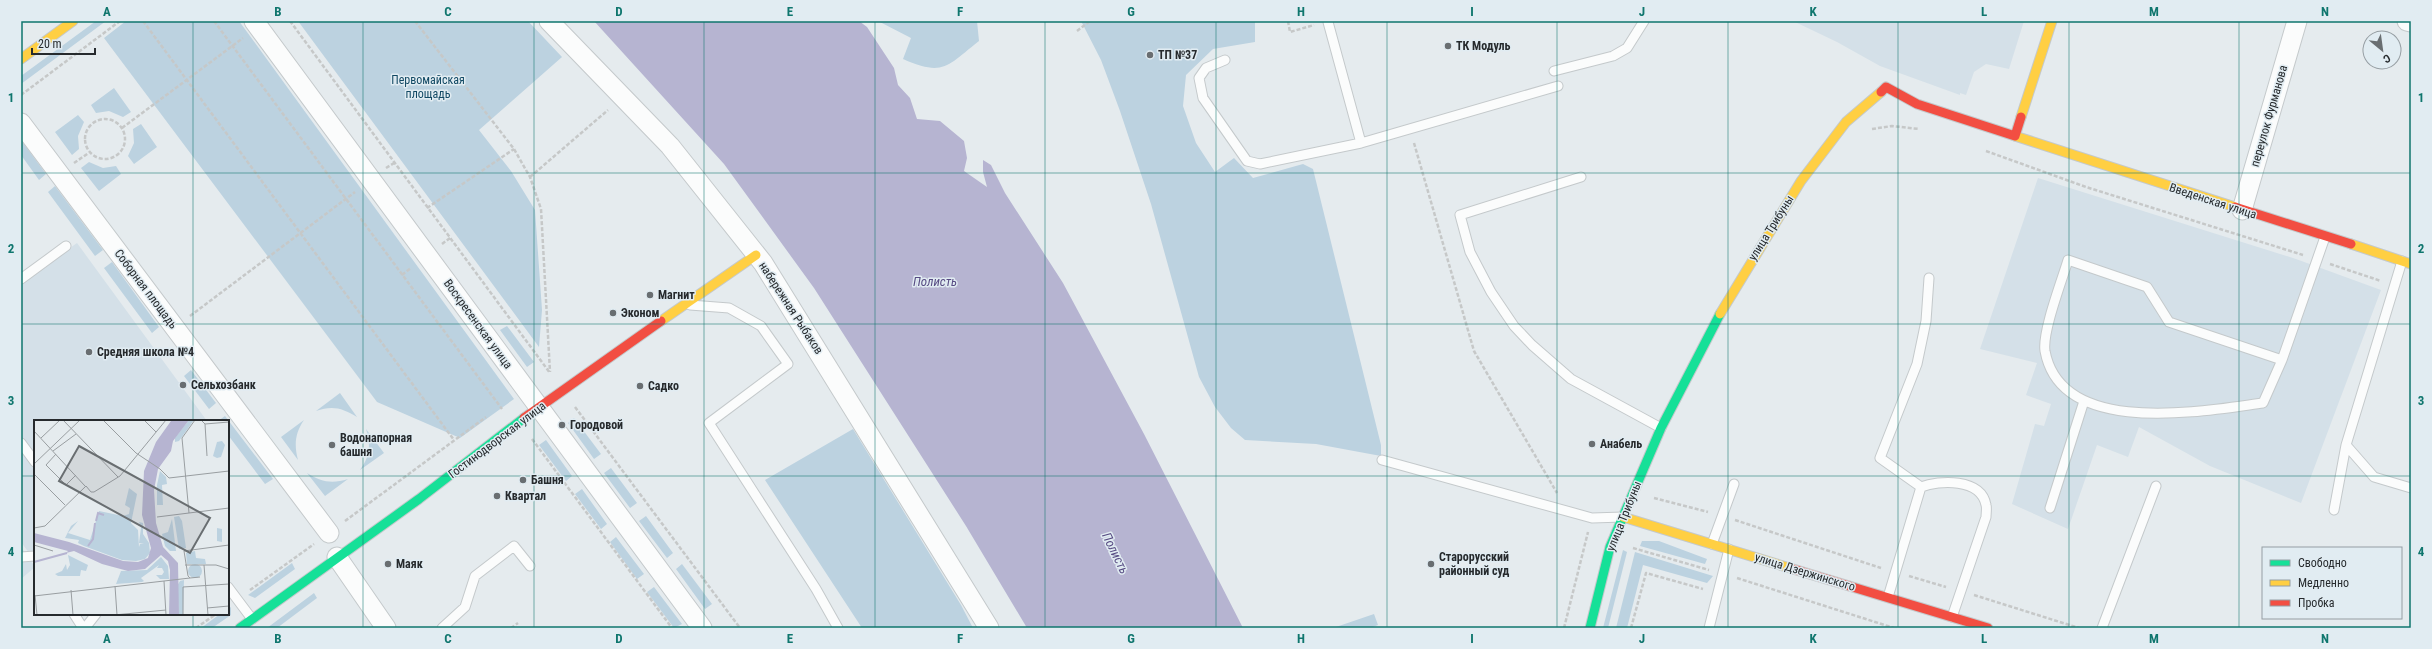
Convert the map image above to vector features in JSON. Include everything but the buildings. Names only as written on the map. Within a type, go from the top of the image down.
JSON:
[{"type":"street","points":[[21,59],[73,21]]},
{"type":"street","name":"набережная Рыбаков","points":[[549,21],[624,97],[686,164],[756,255],[817,348],[989,628]]},
{"type":"street","points":[[2016,136],[2052,21]]},
{"type":"street","name":"переулок Фурманова","points":[[2242,210],[2297,21]]},
{"type":"street","points":[[2407,21],[2411,22]]},
{"type":"street","name":"Воскресенская улица","points":[[256,24],[372,179],[538,408],[702,628]]},
{"type":"street","name":"улица Трибуны","points":[[1590,628],[1610,547],[1662,428],[1729,297],[1801,181],[1846,122],[1886,87],[1917,104],[2016,136]]},
{"type":"street","name":"Соборная площадь","points":[[21,123],[329,533]]},
{"type":"street","name":"Введенская улица","points":[[2016,136],[2411,264]]},
{"type":"street","name":"Гостинодворская улица","points":[[240,628],[418,499],[538,408],[756,255]]},
{"type":"street","name":"улица Дзержинского","points":[[1623,517],[1988,628]]},
{"type":"street","points":[[337,557],[386,628]]},
{"type":"lane","points":[[1554,71],[1613,56],[1627,48],[1644,21]]},
{"type":"lane","points":[[1328,22],[1361,143]]},
{"type":"lane","points":[[1225,60],[1206,68],[1199,78],[1203,98],[1247,161],[1260,164],[1361,143],[1558,86]]},
{"type":"lane","points":[[1581,177],[1460,216],[1470,252],[1491,292],[1514,326],[1532,345],[1571,379],[1662,428]]},
{"type":"lane","points":[[2282,360],[2169,322],[2147,287],[2068,260],[2048,329],[2045,351],[2054,373],[2068,390],[2084,401],[2121,413],[2190,413],[2263,403],[2282,360],[2325,237]]},
{"type":"lane","points":[[21,279],[66,246]]},
{"type":"lane","points":[[2334,510],[2346,445],[2392,290],[2402,262]]},
{"type":"lane","points":[[1921,487],[1880,458],[1917,364],[1926,321],[1929,278]]},
{"type":"lane","points":[[685,304],[729,308],[761,326],[788,364],[709,423],[816,589],[838,628]]},
{"type":"lane","points":[[2050,508],[2084,401]]},
{"type":"lane","points":[[21,444],[34,461]]},
{"type":"lane","points":[[2346,445],[2374,477],[2411,488]]},
{"type":"lane","points":[[1382,460],[1592,518],[1623,517]]},
{"type":"lane","points":[[1921,487],[1933,482],[1947,481],[1974,488],[1982,495],[1986,504],[1986,517],[1952,617]]},
{"type":"lane","points":[[1712,544],[1734,484]]},
{"type":"lane","points":[[2102,628],[2156,486]]},
{"type":"lane","points":[[1888,598],[1921,487]]},
{"type":"lane","points":[[442,628],[465,607],[475,576],[514,546],[530,566]]},
{"type":"lane","points":[[1709,628],[1729,549]]},
{"type":"lane","points":[[21,556],[34,556]]},
{"type":"lane","points":[[229,588],[252,619]]},
{"type":"lane","points":[[75,615],[84,628],[95,615]]},
{"type":"path","points":[[21,95],[120,21]]},
{"type":"path","points":[[143,21],[454,440]]},
{"type":"path","points":[[214,21],[500,408],[518,423],[537,445],[672,628]]},
{"type":"path","points":[[290,21],[427,208],[740,628]]},
{"type":"path","points":[[415,21],[514,149],[530,177],[541,209],[550,373]]},
{"type":"path","points":[[1077,31],[1090,21]]},
{"type":"path","points":[[1288,21],[1290,32],[1328,22]]},
{"type":"path","points":[[122,128],[232,46],[256,24]]},
{"type":"path","points":[[530,177],[624,97]]},
{"type":"path","points":[[106,119],[112,120],[122,128],[124,134],[123,147],[115,156],[102,158],[90,152],[87,146],[86,133],[94,123],[106,119]]},
{"type":"path","points":[[1867,132],[1873,128],[1892,126],[1922,130]]},
{"type":"path","points":[[1410,129],[1474,351],[1569,512]]},
{"type":"path","points":[[427,208],[514,149]]},
{"type":"path","points":[[1980,149],[2086,187],[2310,258]]},
{"type":"path","points":[[70,166],[90,152]]},
{"type":"path","points":[[175,328],[394,163]]},
{"type":"path","points":[[2325,262],[2383,282],[2392,290]]},
{"type":"path","points":[[494,412],[550,373]]},
{"type":"path","points":[[237,599],[488,416]]},
{"type":"path","points":[[1645,524],[1655,496],[1722,516],[1895,573],[1961,591],[2079,628]]},
{"type":"path","points":[[1564,628],[1592,518]]},
{"type":"path","points":[[1632,548],[1723,574],[1894,628]]},
{"type":"path","points":[[1631,628],[1646,573],[1709,591],[1717,597]]},
{"type":"path","points":[[196,628],[215,615]]},
{"type":"path","points":[[511,628],[518,623]]},
{"type":"shaded area","points":[[1793,21],[2024,21],[2009,69],[1986,64],[1974,72],[1966,95],[1960,93],[1960,95],[1880,66],[1837,42]]},
{"type":"shaded area","points":[[2038,178],[2296,259],[2381,290],[2301,503],[2210,466],[2139,427],[2128,457],[2097,445],[2068,529],[2012,504],[2035,424],[2044,426],[2051,404],[2026,395],[2037,363],[1980,349]]},
{"type":"shaded area","name":"Средняя школа №4","points":[[77,243],[206,420],[34,420],[34,560],[21,542],[21,283]]},
{"type":"shaded area","points":[[21,547],[34,566],[34,568],[21,579]]},
{"type":"green space","points":[[96,21],[106,21],[21,84],[21,76]]},
{"type":"green space","points":[[126,21],[239,21],[514,399],[460,438],[377,402],[104,38]]},
{"type":"green space","name":"Первомайская площадь","points":[[298,21],[528,21],[562,57],[479,130],[511,171],[535,210],[542,310],[539,347]]},
{"type":"green space","points":[[878,21],[977,21],[979,41],[952,62],[937,68],[928,67],[903,59],[911,38]]},
{"type":"green space","points":[[1081,21],[1255,21],[1255,42],[1213,49],[1186,75],[1183,106],[1196,143],[1215,172],[1234,158],[1253,178],[1303,164],[1313,169],[1381,445],[1381,456],[1316,444],[1245,440],[1231,428],[1215,407],[1199,377],[1151,204],[1120,111],[1101,60]]},
{"type":"green space","points":[[114,88],[131,112],[123,117],[109,111],[96,113],[91,105]]},
{"type":"green space","points":[[78,115],[84,122],[78,136],[79,149],[72,155],[55,132]]},
{"type":"green space","points":[[141,124],[157,147],[134,164],[128,156],[134,143],[133,129]]},
{"type":"green space","points":[[21,140],[46,174],[39,180],[21,155]]},
{"type":"green space","points":[[89,162],[103,168],[116,166],[121,174],[99,191],[81,168]]},
{"type":"green space","points":[[55,186],[103,250],[95,256],[48,192]]},
{"type":"green space","points":[[112,262],[159,327],[152,333],[104,268]]},
{"type":"green space","points":[[507,326],[534,362],[527,367],[500,330]]},
{"type":"green space","points":[[191,370],[216,403],[209,409],[184,376]]},
{"type":"green space","points":[[340,393],[357,417],[347,411],[337,408],[327,408],[316,411]]},
{"type":"green space","points":[[225,416],[228,420],[219,420]]},
{"type":"green space","points":[[574,418],[601,454],[594,459],[568,423]]},
{"type":"green space","points":[[304,420],[296,439],[298,460],[281,437]]},
{"type":"green space","points":[[229,421],[273,479],[265,484],[229,436]]},
{"type":"green space","points":[[366,429],[384,453],[360,470],[366,460],[369,450],[369,440]]},
{"type":"green space","points":[[853,429],[961,605],[973,628],[862,628],[765,480]]},
{"type":"green space","points":[[546,440],[572,476],[566,481],[539,445]]},
{"type":"green space","points":[[611,468],[637,503],[630,508],[604,473]]},
{"type":"green space","points":[[307,473],[322,480],[332,482],[348,479],[325,496]]},
{"type":"green space","points":[[582,489],[607,524],[601,529],[575,494]]},
{"type":"green space","points":[[646,516],[673,553],[667,558],[639,521]]},
{"type":"green space","points":[[616,537],[644,574],[637,579],[610,542]]},
{"type":"green space","points":[[1642,541],[1659,541],[1707,559],[1705,564],[1640,546]]},
{"type":"green space","points":[[1623,550],[1627,552],[1608,628],[1603,628]]},
{"type":"green space","points":[[1635,552],[1713,576],[1707,583],[1643,565],[1627,628],[1616,628]]},
{"type":"green space","points":[[292,563],[295,569],[255,598],[248,595]]},
{"type":"green space","points":[[682,564],[712,604],[705,609],[676,569]]},
{"type":"green space","points":[[654,587],[682,624],[674,628],[647,592]]},
{"type":"green space","points":[[314,593],[317,598],[277,628],[267,628]]},
{"type":"green space","points":[[231,607],[231,615],[212,628],[201,628],[219,615],[229,615],[229,608]]},
{"type":"green space","points":[[1374,614],[1378,625],[1370,628],[1333,628]]},
{"type":"water","name":"Полисть","points":[[594,21],[859,21],[867,27],[894,68],[898,85],[910,98],[917,119],[940,121],[964,141],[967,158],[964,171],[987,187],[983,172],[983,160],[991,165],[1005,193],[1063,283],[1144,434],[1243,628],[1027,628],[966,526],[814,288],[724,164]]},
{"type":"traffic: fast","points":[[1590,628],[1610,547],[1661,428],[1720,314]]},
{"type":"traffic: fast","points":[[240,628],[419,499],[524,418]]},
{"type":"traffic: slow","points":[[21,59],[73,21]]},
{"type":"traffic: slow","points":[[2021,117],[2052,21]]},
{"type":"traffic: slow","points":[[1720,314],[1801,181],[1846,122],[1881,92]]},
{"type":"traffic: slow","points":[[2015,136],[2235,207]]},
{"type":"traffic: slow","points":[[2351,244],[2411,264]]},
{"type":"traffic: slow","points":[[661,321],[756,255]]},
{"type":"traffic: slow","points":[[1623,517],[1793,569]]},
{"type":"traffic: jam","points":[[1881,92],[1886,87],[1917,104],[2015,136],[2021,117]]},
{"type":"traffic: jam","points":[[2235,207],[2351,244]]},
{"type":"traffic: jam","points":[[524,418],[661,321]]},
{"type":"traffic: jam","points":[[1793,569],[1988,628]]},
{"type":"place","name":"ТК Модуль","points":[[1448,46]]},
{"type":"place","name":"ТП №37","points":[[1150,55]]},
{"type":"place","name":"Магнит","points":[[650,295]]},
{"type":"place","name":"Эконом","points":[[613,313]]},
{"type":"place","name":"Средняя школа №4","points":[[89,352]]},
{"type":"place","name":"Сельхозбанк","points":[[183,385]]},
{"type":"place","name":"Садко","points":[[640,386]]},
{"type":"place","name":"Городовой","points":[[562,425]]},
{"type":"place","name":"Анабель","points":[[1592,444]]},
{"type":"place","name":"Водонапорная башня","points":[[332,445]]},
{"type":"place","name":"Башня","points":[[523,480]]},
{"type":"place","name":"Квартал","points":[[497,496]]},
{"type":"place","name":"Маяк","points":[[388,564]]},
{"type":"place","name":"Старорусский районный суд","points":[[1431,564]]}]
